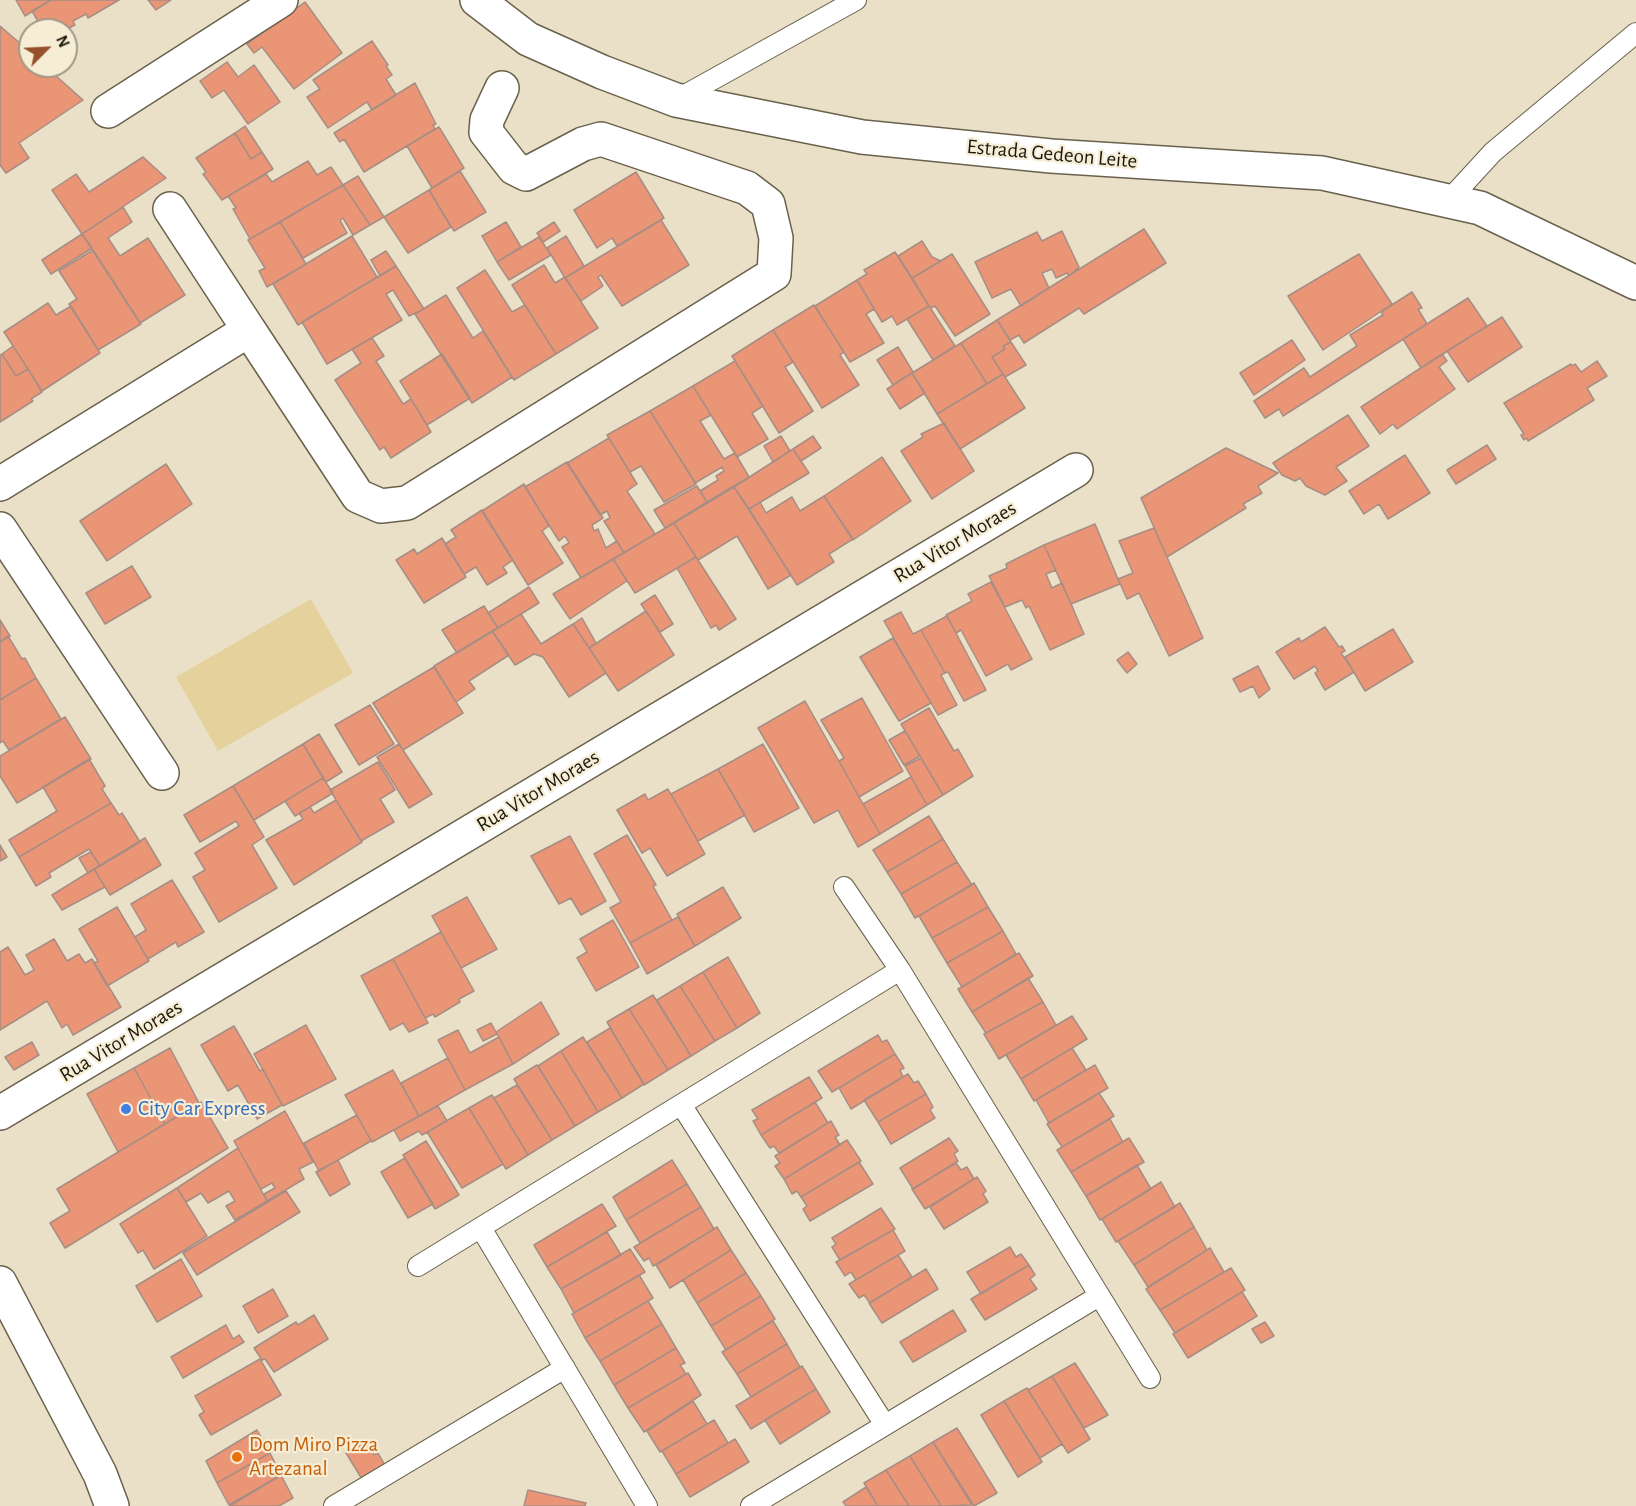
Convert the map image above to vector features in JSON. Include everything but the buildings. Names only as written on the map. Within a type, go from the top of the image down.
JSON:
[{"type":"street","points":[[108,111],[281,0]]},
{"type":"street","name":"Estrada Gedeon Leite","points":[[477,0],[528,39],[603,72],[676,100],[862,137],[1051,156],[1322,173],[1480,208],[1636,283]]},
{"type":"street","points":[[170,209],[358,496],[381,506],[406,503],[774,274],[776,238],[768,204],[747,188],[601,139],[583,144],[526,174],[514,168],[486,132],[486,120],[502,88]]},
{"type":"street","points":[[0,484],[249,330]]},
{"type":"street","name":"Rua Vitor Moraes","points":[[0,1113],[1076,470]]},
{"type":"street","points":[[0,529],[162,773]]},
{"type":"street","points":[[0,1282],[99,1473],[112,1506]]},
{"type":"street","points":[[99,1473],[123,1506]]},
{"type":"lane","points":[[676,100],[856,0]]},
{"type":"lane","points":[[1448,201],[1494,152],[1636,33]]},
{"type":"lane","points":[[844,887],[900,970],[1150,1378]]},
{"type":"lane","points":[[418,1266],[682,1106],[900,970]]},
{"type":"lane","points":[[682,1106],[885,1425]]},
{"type":"lane","points":[[481,1228],[647,1506]]},
{"type":"lane","points":[[751,1506],[1099,1296]]},
{"type":"lane","points":[[334,1506],[565,1368]]},
{"type":"shaded area","points":[[311,599],[353,673],[218,751],[176,677]]},
{"type":"place","name":"City Car Express","points":[[126,1109]]},
{"type":"place","name":"Dom Miro Pizza Artezanal","points":[[237,1457]]}]
